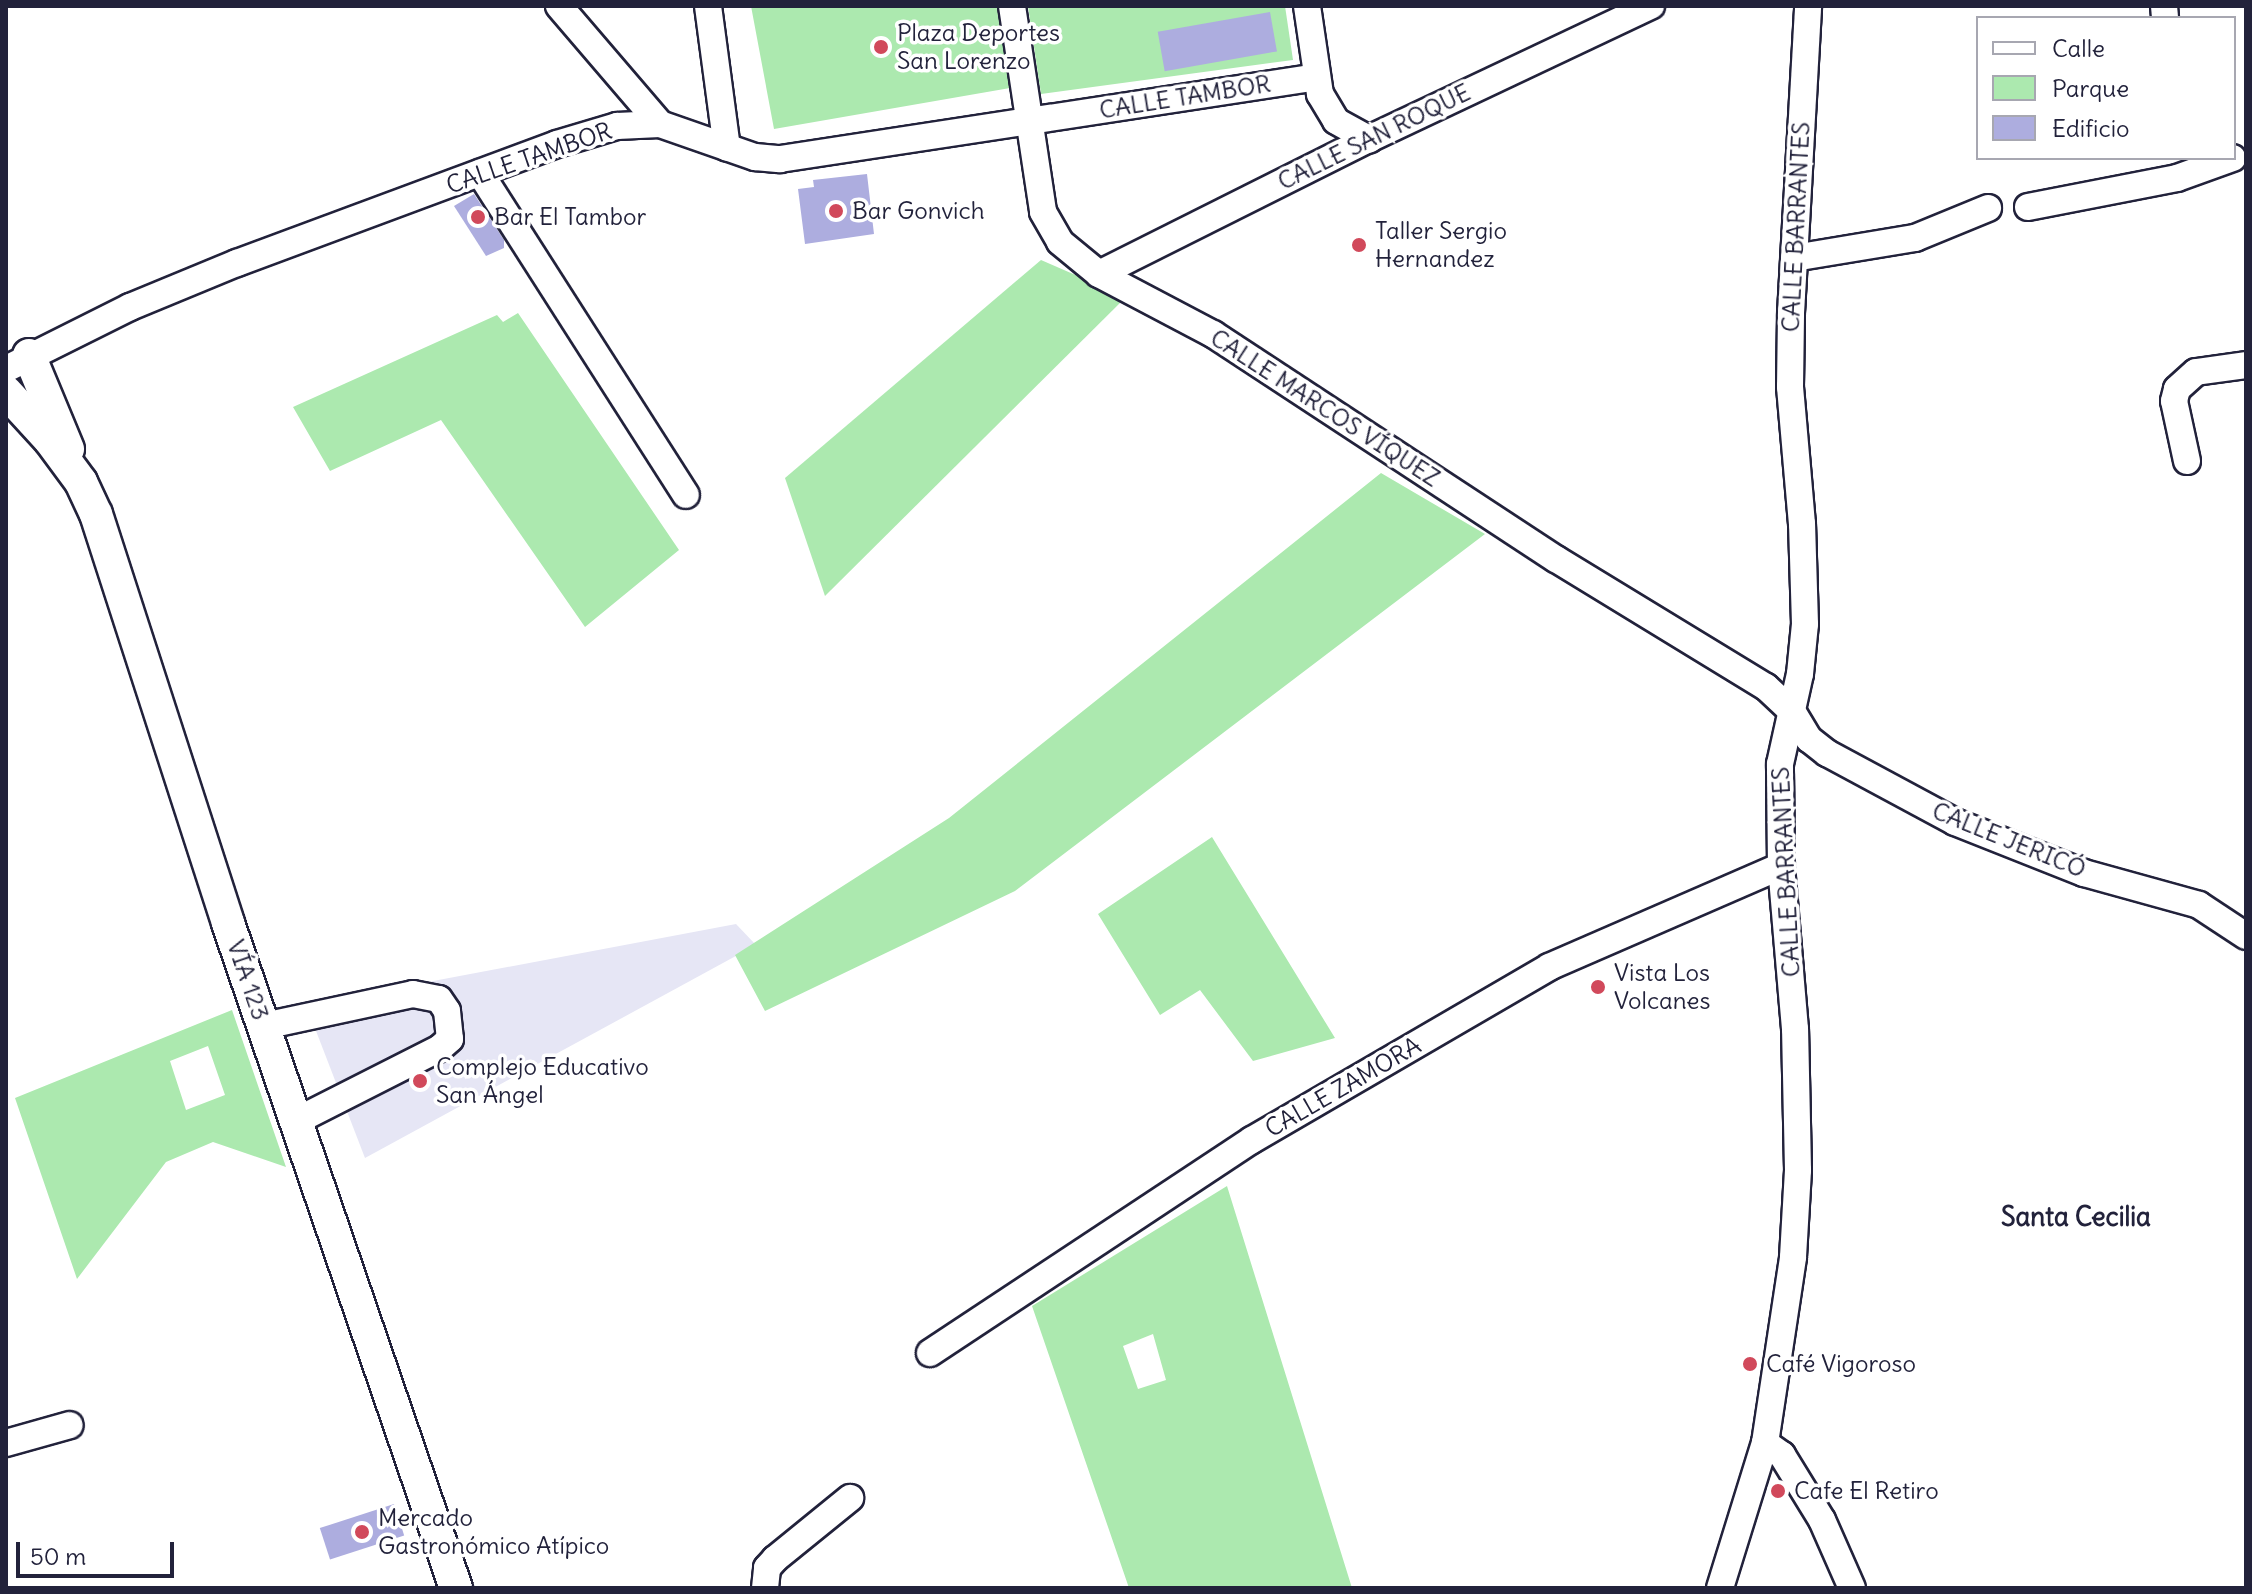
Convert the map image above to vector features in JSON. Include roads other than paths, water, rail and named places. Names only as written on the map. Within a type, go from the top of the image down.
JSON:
[{"type":"main road","points":[[18,362],[81,482]]},
{"type":"main road","name":"VÍA 123","points":[[6,392],[50,440],[81,482],[100,528],[264,1026],[456,1588]]},
{"type":"main road","points":[[6,431],[45,450],[81,482]]},
{"type":"street","points":[[559,6],[660,124]]},
{"type":"street","points":[[708,6],[727,148]]},
{"type":"street","name":"CALLE MARCOS VÍQUEZ","points":[[1012,6],[1043,212],[1060,242],[1099,274],[1213,334],[1556,559],[1766,687],[1792,711]]},
{"type":"street","points":[[1307,6],[1320,94],[1336,121],[1369,139]]},
{"type":"street","name":"CALLE SAN ROQUE","points":[[1099,274],[1369,139],[1651,6]]},
{"type":"street","name":"CALLE BARRANTES","points":[[1720,1588],[1765,1443],[1793,1257],[1798,1170],[1795,1029],[1781,866],[1780,764],[1792,711],[1805,624],[1802,524],[1790,387],[1808,6]]},
{"type":"street","name":"CALLE TAMBOR","points":[[18,362],[130,307],[237,263],[617,126],[660,124],[755,157],[780,159],[1317,77]]},
{"type":"street","points":[[2028,207],[2177,178],[2228,160]]},
{"type":"street","points":[[480,173],[686,495]]},
{"type":"street","points":[[1794,258],[1915,238],[1988,208]]},
{"type":"street","points":[[2187,461],[2174,401],[2177,389],[2196,372],[2246,365]]},
{"type":"street","name":"CALLE JERICÓ","points":[[1792,711],[1809,739],[1827,753],[1955,822],[2084,873],[2199,905],[2246,936]]},
{"type":"street","name":"CALLE ZAMORA","points":[[930,1353],[1252,1140],[1549,967],[1781,866]]},
{"type":"street","points":[[264,1026],[413,994],[439,999],[447,1011],[450,1039],[440,1048],[296,1121]]},
{"type":"street","points":[[6,1443],[70,1425]]},
{"type":"street","points":[[1765,1443],[1782,1455],[1822,1520],[1852,1588]]},
{"type":"street","points":[[764,1585],[775,1559],[850,1498]]},
{"type":"place","name":"Plaza Deportes San Lorenzo","points":[[881,47]]},
{"type":"place","name":"Bar Gonvich","points":[[836,211]]},
{"type":"place","name":"Bar El Tambor","points":[[478,217]]},
{"type":"place","name":"Taller Sergio Hernandez","points":[[1359,245]]},
{"type":"place","name":"Vista Los Volcanes","points":[[1598,987]]},
{"type":"place","name":"Complejo Educativo San Ángel","points":[[420,1081]]},
{"type":"place","name":"Café Vigoroso","points":[[1750,1364]]},
{"type":"place","name":"Cafe El Retiro","points":[[1778,1491]]},
{"type":"place","name":"Mercado Gastronómico Atípico","points":[[362,1532]]},
{"type":"district","name":"Santa Cecilia","points":[[2076,1217]]}]
